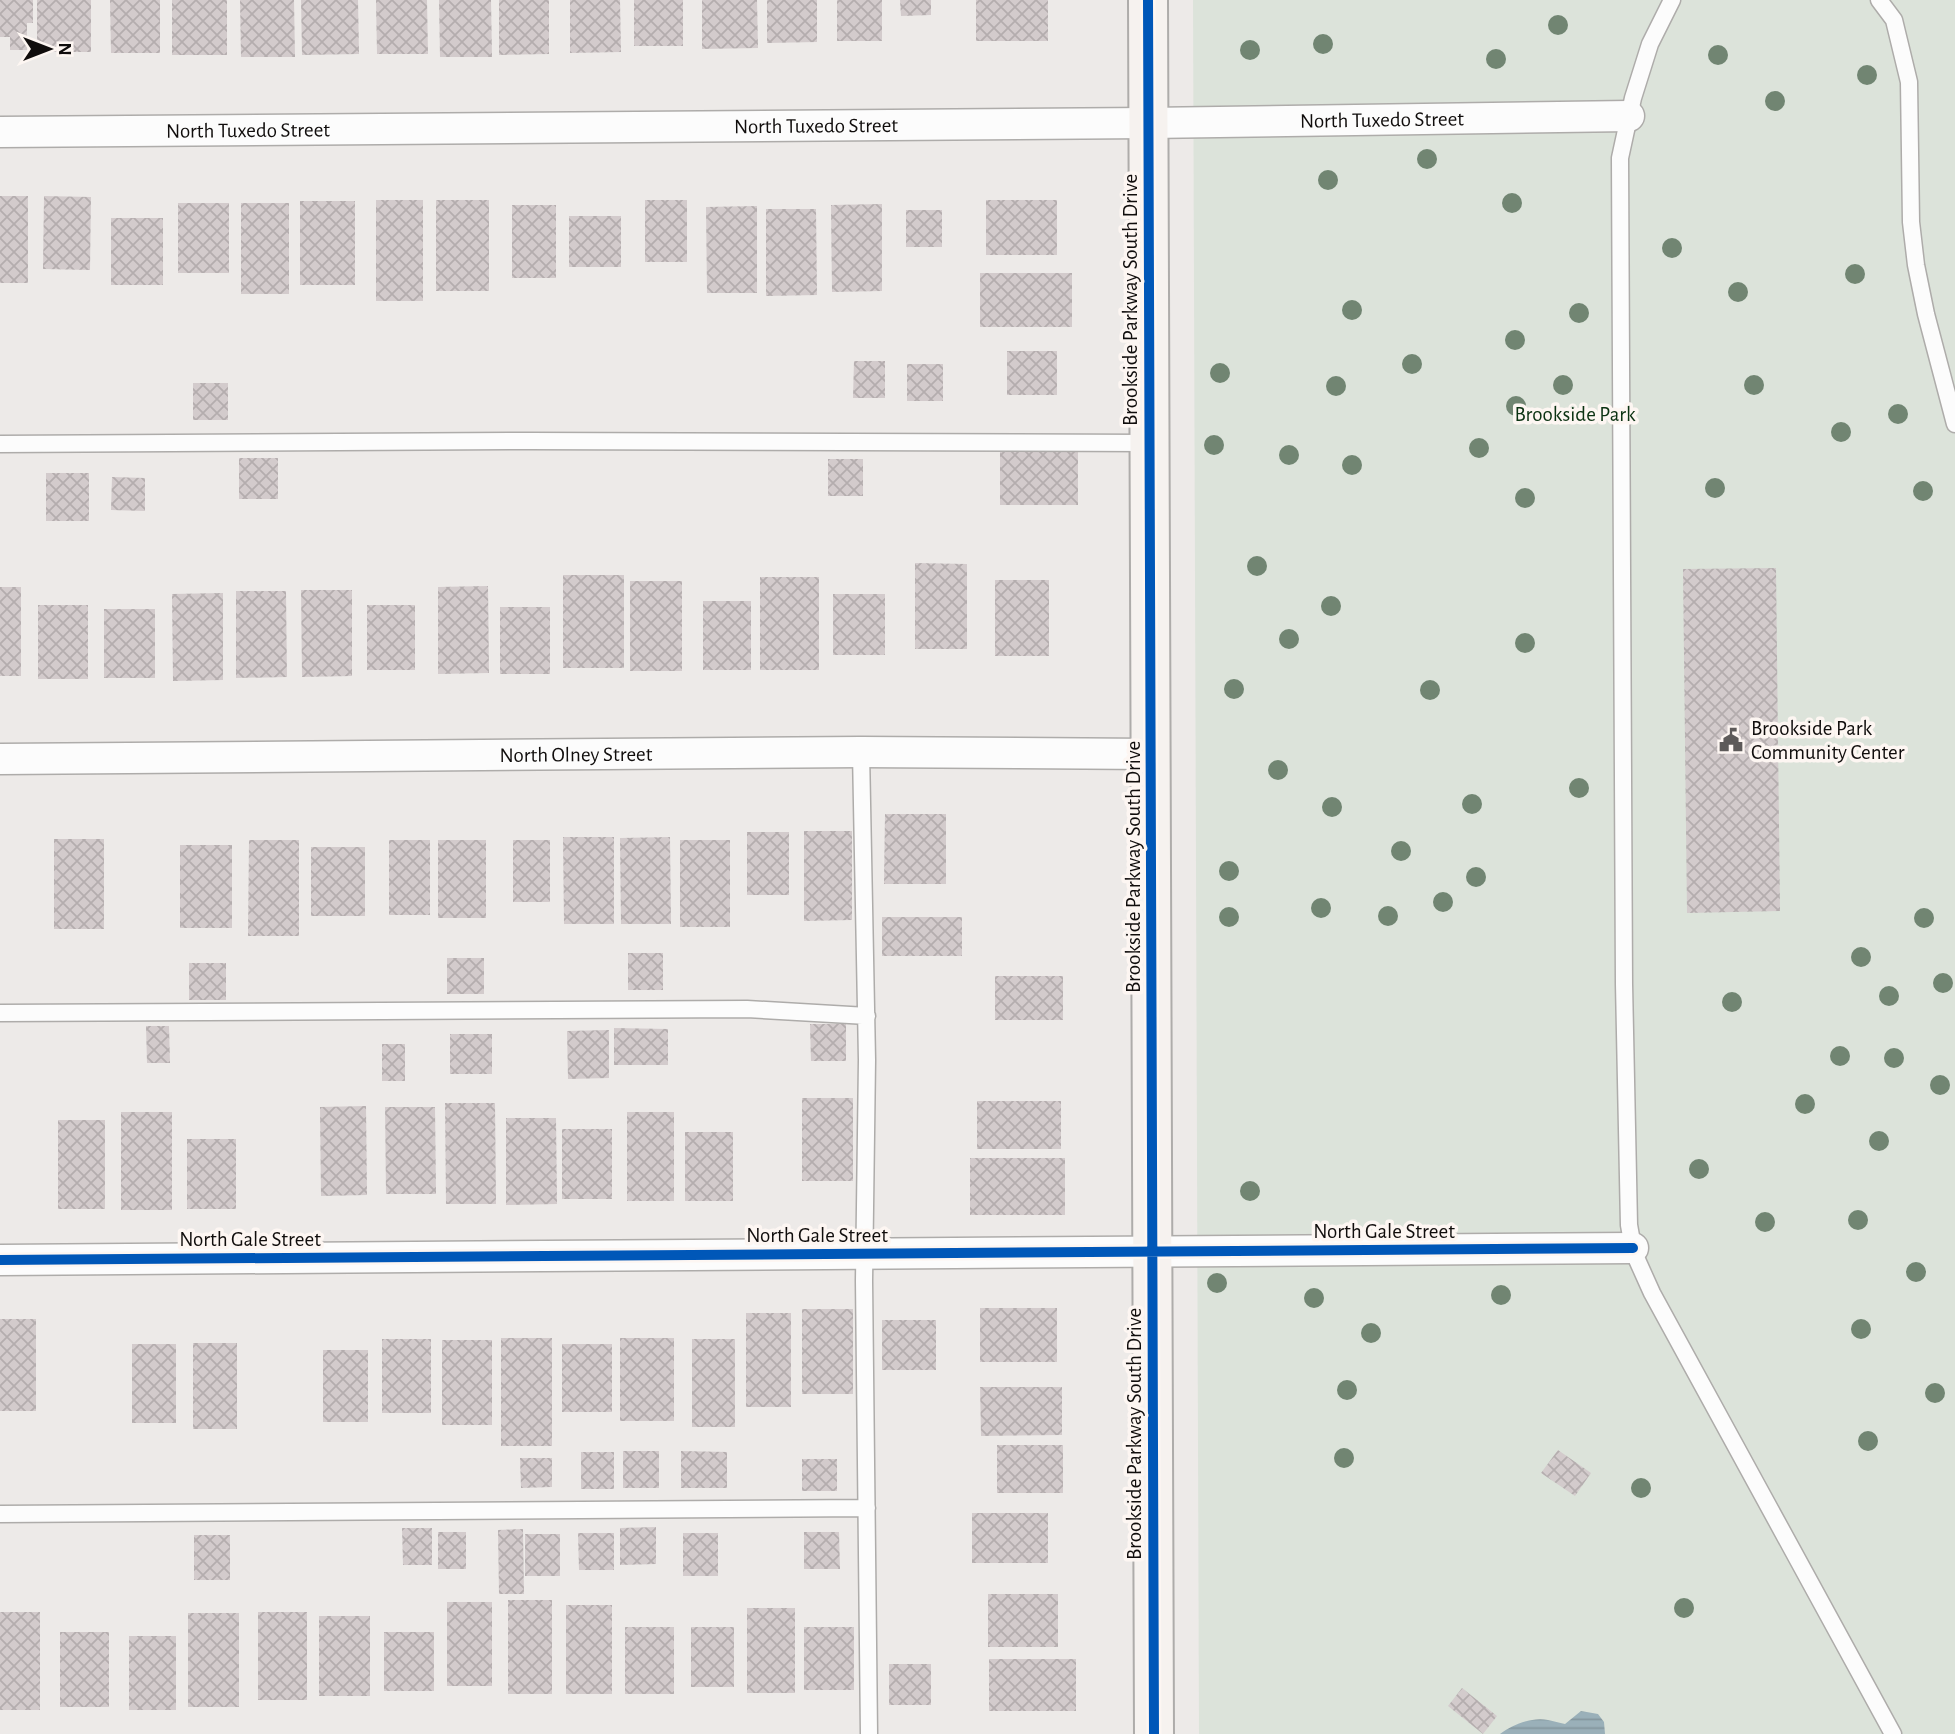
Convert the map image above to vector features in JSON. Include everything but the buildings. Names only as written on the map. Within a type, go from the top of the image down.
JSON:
[{"type":"main road","name":"Brookside Parkway South Drive","points":[[1148,0],[1154,1734]]},
{"type":"street","name":"North Tuxedo Street","points":[[0,132],[1148,123],[1629,116]]},
{"type":"street","name":"North Olney Street","points":[[0,759],[861,752],[1152,754]]},
{"type":"street","name":"North Gale Street","points":[[0,1260],[1633,1248]]},
{"type":"lane","points":[[1672,0],[1650,44],[1629,116],[1620,158],[1618,213],[1626,1175],[1629,1225],[1633,1248],[1652,1293],[1893,1734]]},
{"type":"lane","points":[[1879,0],[1894,20],[1909,82],[1911,222],[1916,265],[1955,424]]},
{"type":"lane","points":[[0,444],[528,441],[1150,443]]},
{"type":"lane","points":[[861,752],[867,1016],[864,1254],[869,1734]]},
{"type":"lane","points":[[0,1013],[747,1009],[867,1016]]},
{"type":"lane","points":[[0,1514],[867,1508]]},
{"type":"green space","name":"Brookside Park","points":[[1193,0],[1955,0],[1955,1734],[1199,1734]]},
{"type":"water","points":[[1581,1711],[1598,1714],[1604,1722],[1605,1734],[1500,1734],[1529,1720],[1542,1719],[1565,1724]]},
{"type":"cycle path","points":[[1148,0],[1154,1734]]},
{"type":"cycle path","points":[[0,1260],[1633,1248]]},
{"type":"place","name":"Brookside Park Community Center","points":[[1731,740]]}]
